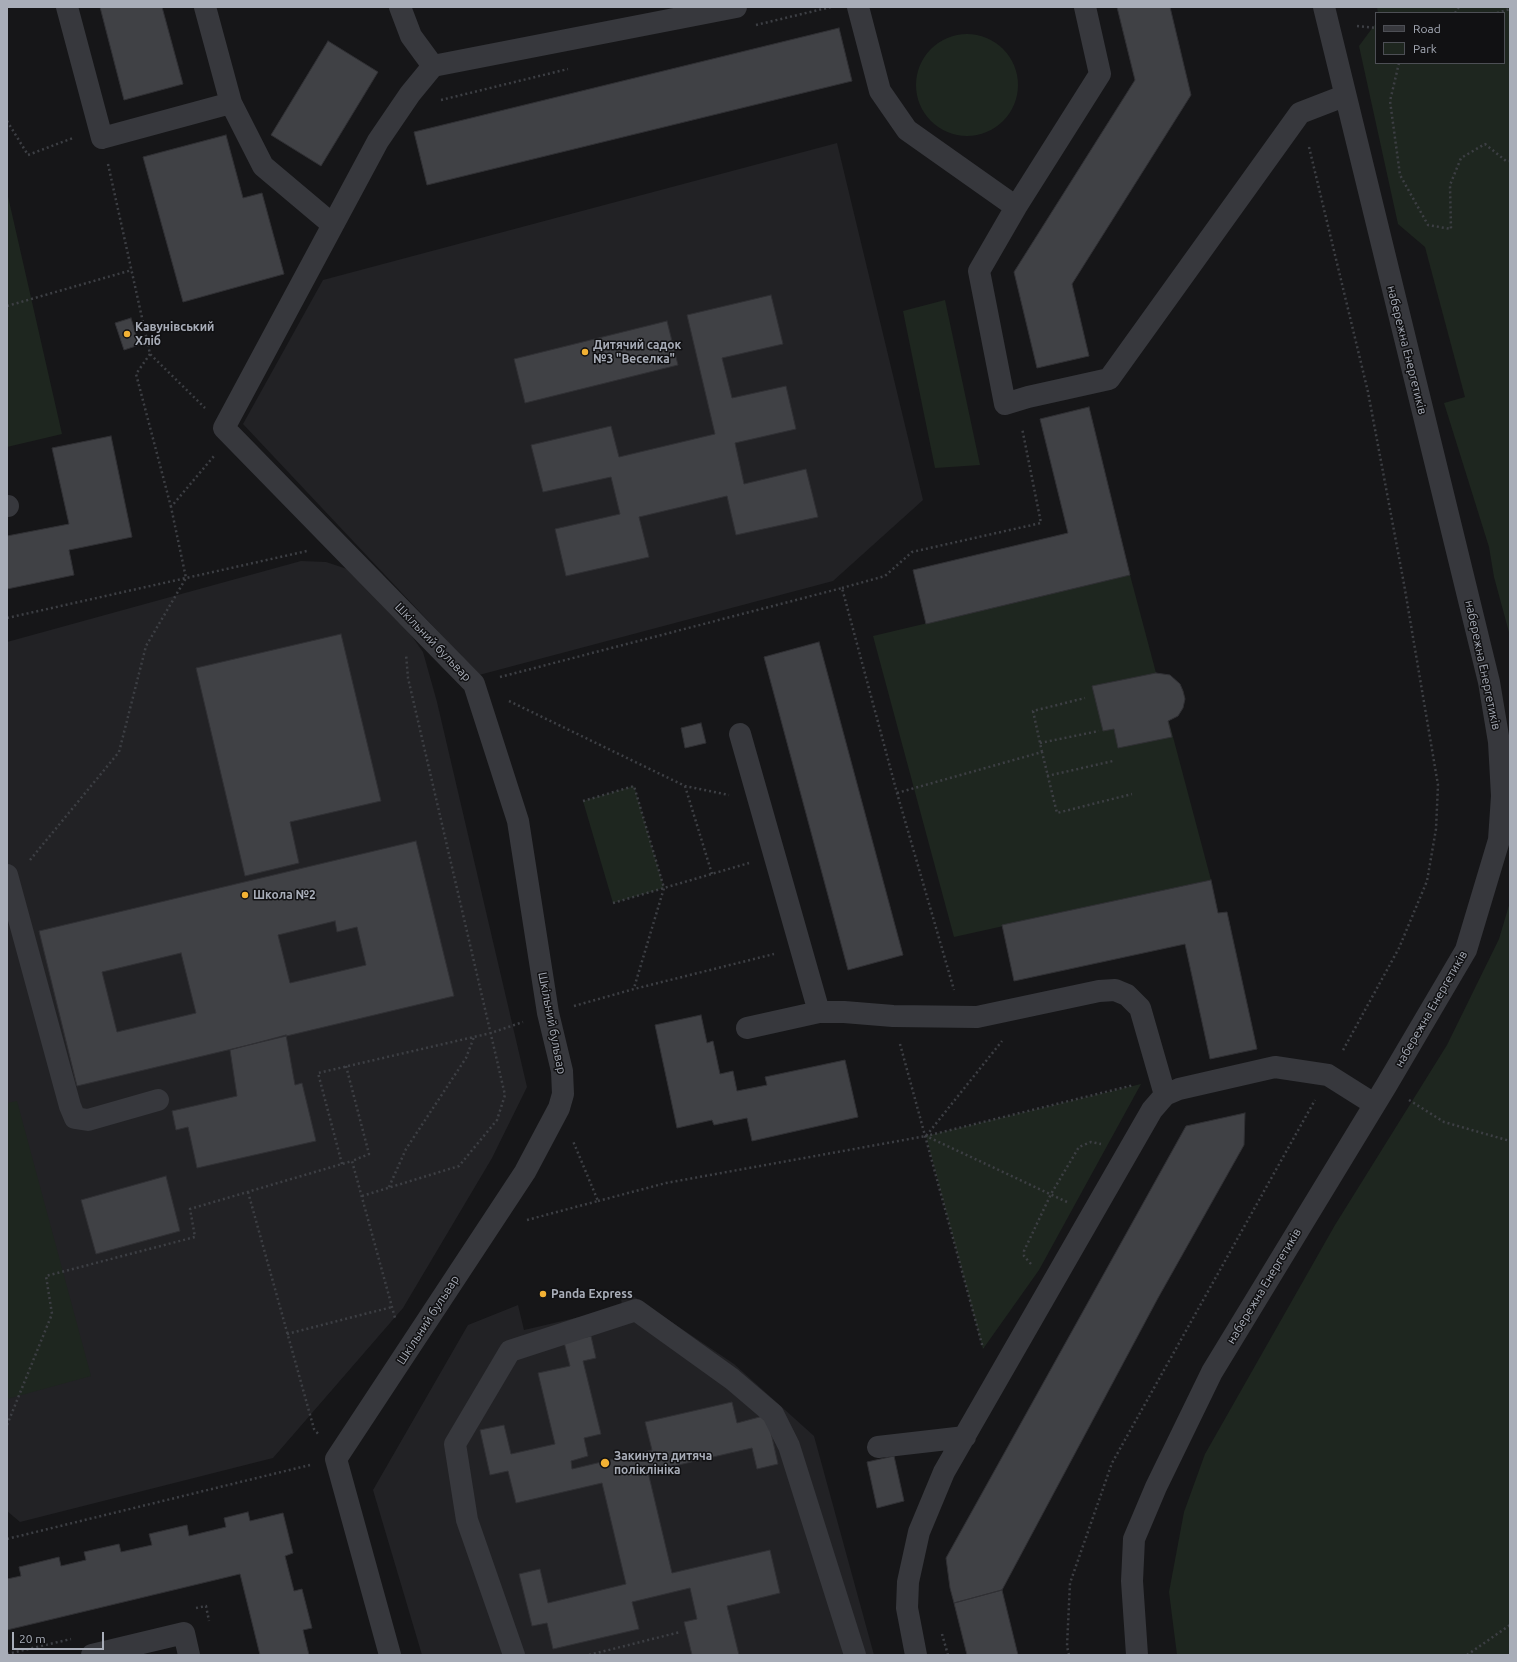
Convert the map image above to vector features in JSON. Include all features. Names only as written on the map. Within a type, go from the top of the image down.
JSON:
[{"type":"street","points":[[67,7],[101,134],[231,103]]},
{"type":"street","points":[[205,7],[231,103],[263,166],[333,225]]},
{"type":"street","points":[[400,7],[412,36],[433,66]]},
{"type":"street","points":[[228,432],[378,140],[410,94],[433,66],[736,7]]},
{"type":"street","points":[[858,7],[880,91],[907,130],[1016,207]]},
{"type":"street","points":[[1085,7],[1100,74],[1016,207],[979,271],[1005,404],[1028,396],[1109,379],[1300,113],[1344,96]]},
{"type":"street","name":"набережна Енергетиків","points":[[1136,1655],[1132,1581],[1134,1539],[1156,1487],[1212,1372],[1386,1086],[1466,950],[1499,840],[1502,788],[1499,742],[1489,682],[1344,96],[1324,7]]},
{"type":"street","name":"Шкільний бульвар","points":[[228,432],[474,684],[518,821],[548,1013],[562,1071],[563,1094],[559,1108],[525,1172],[336,1459]]},
{"type":"street","points":[[740,734],[819,1012]]},
{"type":"street","points":[[8,879],[70,1106],[75,1118],[88,1120],[158,1100]]},
{"type":"street","points":[[746,1028],[819,1012],[844,1012],[893,1016],[977,1017],[1099,991],[1115,990],[1127,995],[1140,1008],[1162,1086],[1152,1110],[994,1382],[965,1437],[944,1472],[919,1532],[909,1575],[907,1608],[916,1655]]},
{"type":"street","points":[[1162,1086],[1179,1089],[1275,1067],[1328,1075],[1374,1104]]},
{"type":"street","points":[[514,1655],[467,1520],[455,1444],[510,1351],[636,1310],[732,1379],[773,1414],[789,1446],[855,1655]]},
{"type":"street","points":[[878,1447],[965,1437]]},
{"type":"street","points":[[336,1459],[390,1655]]},
{"type":"street","points":[[92,1655],[184,1632],[189,1655]]},
{"type":"path","points":[[748,27],[833,7]]},
{"type":"path","points":[[1500,12],[1510,9]]},
{"type":"path","points":[[1399,64],[1390,101],[1400,175],[1428,225],[1451,228],[1450,185],[1461,158],[1486,144],[1506,161],[1510,161]]},
{"type":"path","points":[[439,100],[570,69]]},
{"type":"path","points":[[1069,1655],[1067,1646],[1070,1583],[1112,1464],[1400,948],[1427,881],[1436,829],[1438,785],[1404,584],[1368,392],[1300,113]]},
{"type":"path","points":[[7,121],[28,155],[101,134],[150,354],[228,432],[172,507]]},
{"type":"path","points":[[8,306],[132,270]]},
{"type":"path","points":[[8,879],[119,752],[146,646],[186,578],[172,507],[136,374],[150,354]]},
{"type":"path","points":[[474,684],[885,576],[912,552],[1041,523],[1021,431],[1028,396]]},
{"type":"path","points":[[7,618],[307,551],[335,542]]},
{"type":"path","points":[[842,588],[897,793],[962,1016]]},
{"type":"path","points":[[362,1196],[459,1166],[497,1120],[505,1095],[408,678],[401,609]]},
{"type":"path","points":[[474,684],[685,786],[759,801]]},
{"type":"path","points":[[1085,698],[1032,711],[1057,813],[1132,794]]},
{"type":"path","points":[[1040,743],[1099,731]]},
{"type":"path","points":[[897,793],[1042,752]]},
{"type":"path","points":[[1047,776],[1113,761]]},
{"type":"path","points":[[583,801],[634,786],[664,888],[634,989]]},
{"type":"path","points":[[685,786],[712,874]]},
{"type":"path","points":[[613,903],[774,856]]},
{"type":"path","points":[[342,1164],[318,1072],[491,1033],[548,1013],[634,989],[800,948]]},
{"type":"path","points":[[926,1136],[1030,1006]]},
{"type":"path","points":[[893,1016],[983,1349],[994,1382]]},
{"type":"path","points":[[389,1187],[406,1149],[466,1058],[474,1037]]},
{"type":"path","points":[[7,1425],[52,1314],[46,1276],[195,1237],[190,1209],[352,1161],[369,1154],[346,1066]]},
{"type":"path","points":[[486,1231],[666,1183],[926,1136],[1141,1084],[1162,1086]]},
{"type":"path","points":[[1386,1086],[1444,1122],[1510,1141]]},
{"type":"path","points":[[559,1108],[598,1201]]},
{"type":"path","points":[[926,1136],[1074,1205]]},
{"type":"path","points":[[1036,1268],[1026,1260],[1024,1251],[1051,1194],[1079,1147],[1091,1142],[1104,1145]]},
{"type":"path","points":[[352,1161],[405,1355]]},
{"type":"path","points":[[7,1539],[336,1459],[314,1429],[248,1192]]},
{"type":"path","points":[[287,1334],[392,1307]]},
{"type":"path","points":[[1467,1655],[1510,1625]]},
{"type":"path","points":[[940,1628],[948,1655]]},
{"type":"path","points":[[589,1655],[680,1632]]},
{"type":"shaded area","name":"Дитячий садок №3 \"Веселка\"","points":[[837,143],[923,500],[833,581],[479,675],[243,424],[323,280]]},
{"type":"shaded area","name":"Школа №2","points":[[301,561],[326,562],[356,572],[399,618],[423,652],[437,702],[527,1087],[492,1158],[403,1308],[273,1458],[20,1522],[7,1511],[7,642]]},
{"type":"shaded area","name":"Закинута дитяча поліклініка","points":[[633,1296],[734,1364],[814,1436],[874,1655],[422,1655],[373,1490],[468,1325],[518,1305],[524,1330],[622,1307],[621,1298]]},
{"type":"green space","points":[[1377,7],[1510,7],[1510,636],[1494,577],[1489,547],[1444,403],[1465,397],[1425,247],[1398,224],[1359,46],[1375,24],[1375,64],[1505,64],[1505,12],[1378,12]]},
{"type":"green space","points":[[967,34],[987,38],[1003,49],[1014,65],[1018,85],[1014,105],[1003,121],[987,132],[967,136],[947,132],[931,121],[920,105],[916,85],[920,65],[931,49],[947,38]]},
{"type":"green space","points":[[7,192],[62,434],[7,447]]},
{"type":"green space","points":[[945,300],[980,465],[935,468],[903,311]]},
{"type":"green space","points":[[1130,575],[1211,880],[954,937],[873,636]]},
{"type":"green space","points":[[634,786],[664,888],[613,903],[583,801]]},
{"type":"green space","points":[[1510,902],[1510,1655],[1177,1655],[1169,1592],[1184,1512],[1205,1454],[1335,1225],[1447,1045],[1499,939]]},
{"type":"green space","points":[[1141,1084],[1039,1270],[983,1349],[926,1136]]},
{"type":"green space","points":[[17,1101],[91,1376],[7,1399],[7,1103]]},
{"type":"building","points":[[100,7],[162,7],[183,84],[124,100]]},
{"type":"building","points":[[1117,7],[1170,7],[1191,95],[1072,284],[1089,356],[1037,368],[1014,272],[1135,80]]},
{"type":"building","points":[[839,28],[852,81],[427,185],[414,132]]},
{"type":"building","points":[[328,41],[378,72],[321,166],[271,135]]},
{"type":"building","points":[[226,135],[243,198],[262,193],[284,274],[183,302],[143,157]]},
{"type":"building","points":[[771,295],[783,344],[722,358],[732,398],[786,386],[796,429],[735,443],[744,484],[806,469],[818,517],[736,535],[727,496],[639,517],[649,557],[566,576],[555,529],[620,514],[611,477],[543,492],[531,445],[611,426],[619,457],[715,434],[687,315]]},
{"type":"building","points":[[131,318],[139,345],[124,350],[115,323]]},
{"type":"building","points":[[667,321],[678,365],[525,403],[514,359]]},
{"type":"building","points":[[1089,407],[1130,575],[926,624],[913,570],[1068,533],[1040,419]]},
{"type":"building","points":[[111,436],[132,537],[69,550],[74,575],[7,589],[7,536],[69,524],[52,448]]},
{"type":"building","points":[[341,634],[381,801],[290,822],[299,863],[245,876],[196,668]]},
{"type":"building","points":[[819,642],[903,955],[848,970],[764,657]]},
{"type":"building","points":[[1156,673],[1170,675],[1180,684],[1185,699],[1183,708],[1178,716],[1168,721],[1172,737],[1118,748],[1114,729],[1103,731],[1092,686]]},
{"type":"building","points":[[701,723],[706,743],[685,748],[681,728]]},
{"type":"building","points":[[416,841],[454,996],[77,1086],[39,931]],"holes":[[[335,921],[337,932],[357,927],[366,965],[290,983],[278,935]],[[181,953],[196,1013],[117,1032],[102,972]]]},
{"type":"building","points":[[1211,880],[1218,913],[1227,912],[1257,1049],[1210,1059],[1185,944],[1014,981],[1002,925]]},
{"type":"building","points":[[701,1015],[707,1043],[713,1041],[720,1074],[733,1071],[737,1091],[767,1085],[765,1077],[845,1060],[858,1117],[752,1141],[747,1118],[714,1125],[712,1120],[677,1128],[655,1025]]},
{"type":"building","points":[[286,1035],[295,1085],[302,1083],[316,1141],[197,1168],[188,1127],[176,1130],[172,1111],[237,1096],[230,1050]]},
{"type":"building","points":[[1245,1113],[1244,1145],[1158,1298],[1002,1590],[954,1603],[950,1588],[946,1558],[1186,1126]]},
{"type":"building","points":[[166,1176],[180,1231],[96,1254],[81,1200]]},
{"type":"building","points":[[591,1336],[596,1358],[583,1361],[601,1434],[584,1438],[588,1456],[571,1461],[572,1469],[652,1450],[645,1422],[732,1402],[737,1423],[767,1415],[778,1464],[757,1469],[752,1448],[648,1472],[672,1573],[770,1550],[780,1593],[727,1606],[739,1655],[692,1655],[684,1622],[697,1619],[690,1588],[632,1602],[639,1629],[553,1649],[547,1623],[532,1626],[519,1574],[540,1569],[548,1603],[626,1584],[602,1483],[516,1503],[508,1471],[490,1475],[480,1430],[504,1425],[511,1454],[555,1444],[538,1373],[570,1366],[564,1342]]},
{"type":"building","points":[[894,1456],[904,1501],[877,1508],[867,1462]]},
{"type":"building","points":[[248,1512],[250,1521],[283,1513],[293,1553],[285,1556],[294,1591],[302,1589],[312,1628],[303,1630],[309,1655],[260,1655],[240,1574],[7,1630],[7,1579],[21,1576],[19,1567],[59,1557],[61,1566],[86,1560],[84,1552],[119,1544],[121,1552],[152,1545],[149,1534],[187,1525],[189,1536],[226,1527],[224,1518]]},
{"type":"building","points":[[1002,1590],[1018,1655],[967,1655],[954,1603]]},
{"type":"place","name":"Кавунівський Хліб","points":[[127,334]]},
{"type":"place","name":"Дитячий садок №3 \"Веселка\"","points":[[585,352]]},
{"type":"place","name":"Школа №2","points":[[245,895]]},
{"type":"place","name":"Panda Express","points":[[543,1294]]},
{"type":"place","name":"Закинута дитяча поліклініка","points":[[605,1463]]}]
